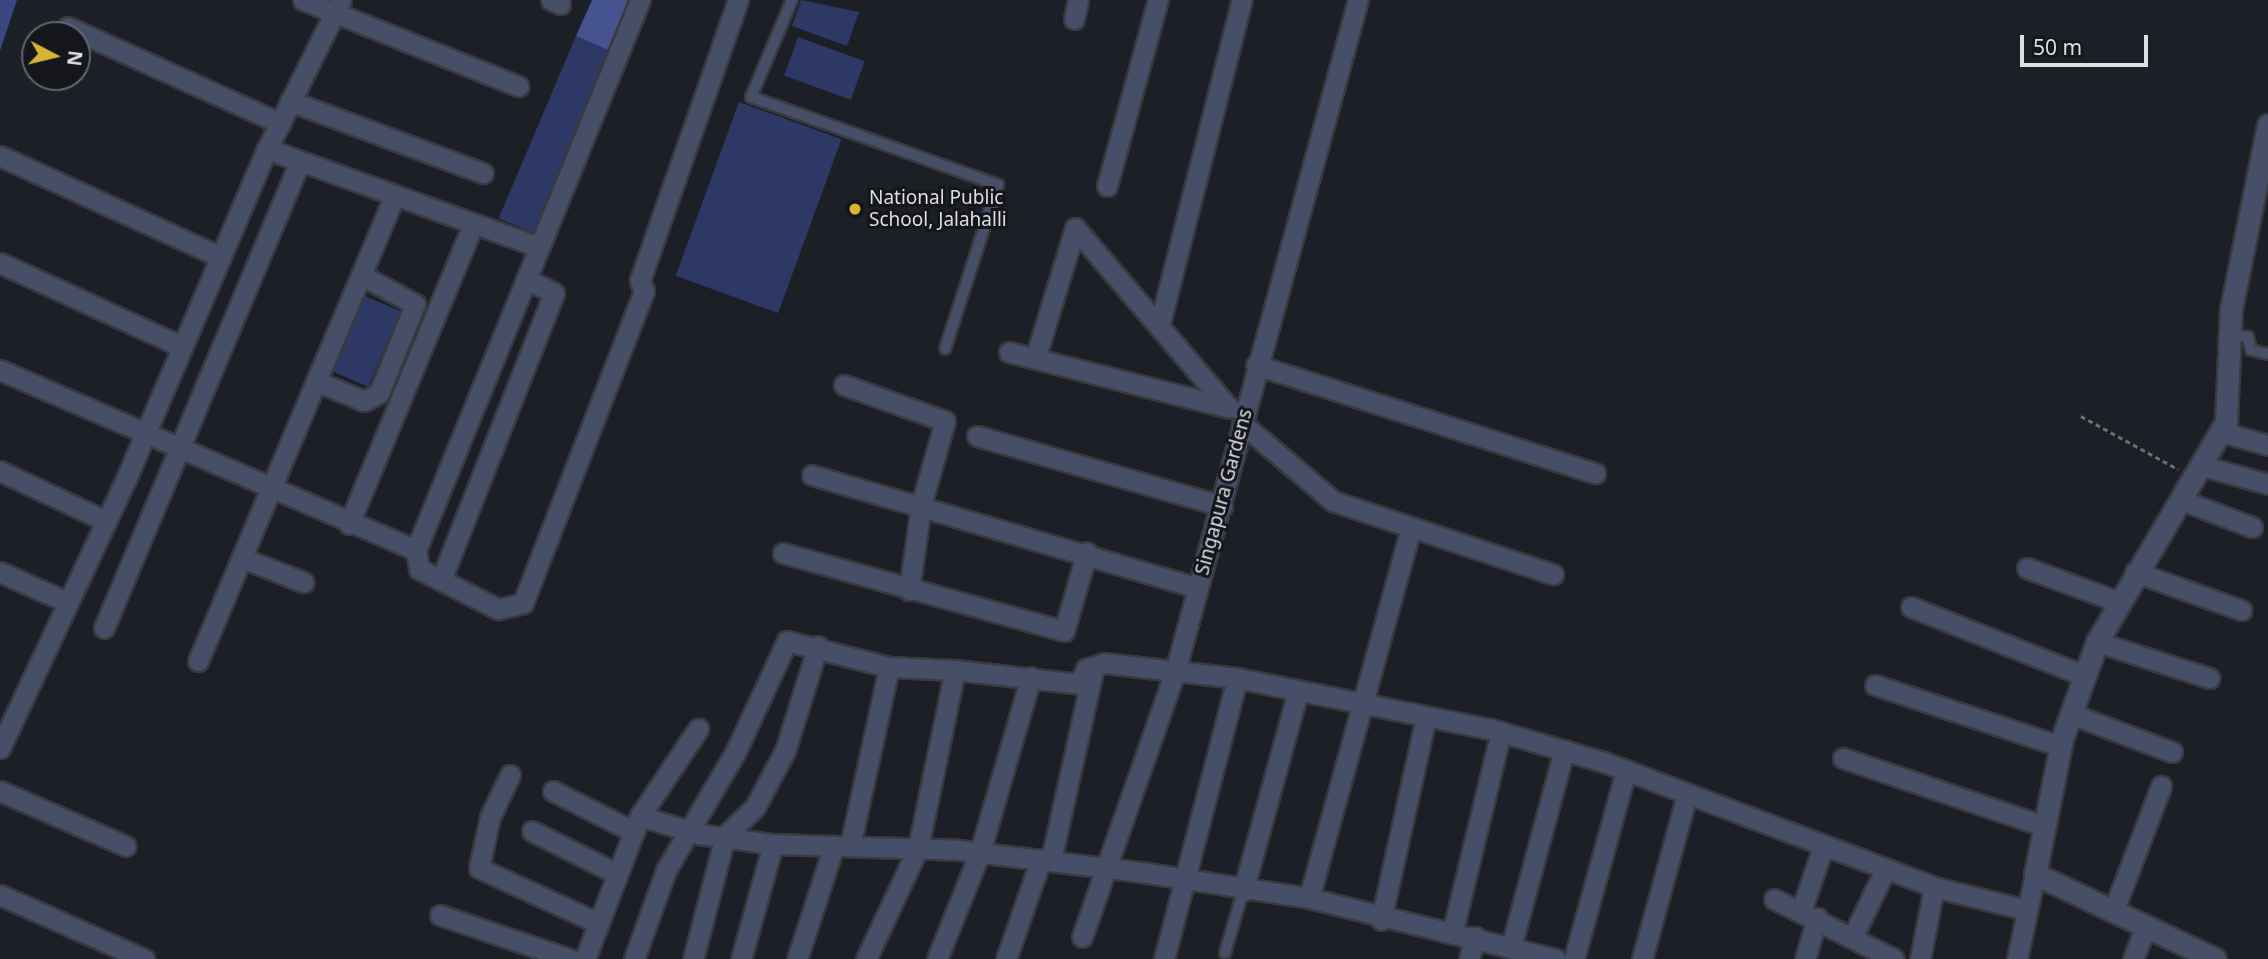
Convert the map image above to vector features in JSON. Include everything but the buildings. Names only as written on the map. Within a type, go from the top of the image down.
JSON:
[{"type":"street","points":[[303,0],[338,7],[518,86]]},
{"type":"street","points":[[640,0],[416,550],[419,569],[498,609],[523,603],[644,291],[640,280],[738,0]]},
{"type":"street","points":[[1108,186],[1158,0]]},
{"type":"street","points":[[1159,327],[1242,0]]},
{"type":"street","name":"Singapura Gardens","points":[[1082,937],[1175,671],[1222,506],[1239,415],[1256,365],[1358,0]]},
{"type":"street","points":[[0,748],[146,434],[267,149],[338,7]]},
{"type":"street","points":[[91,37],[280,122]]},
{"type":"street","points":[[290,101],[483,173]]},
{"type":"street","points":[[2017,959],[2060,746],[2097,642],[2135,572],[2184,501],[2221,432],[2237,273],[2263,174],[2268,125]]},
{"type":"street","points":[[267,149],[472,227],[539,247]]},
{"type":"street","points":[[0,156],[221,257]]},
{"type":"street","points":[[104,628],[300,161]]},
{"type":"street","points":[[198,661],[394,197]]},
{"type":"street","points":[[349,524],[472,227]]},
{"type":"street","points":[[1035,359],[1075,228],[1159,327],[1239,415],[1333,501],[1553,574]]},
{"type":"street","points":[[0,263],[183,347]]},
{"type":"street","points":[[316,381],[364,401],[379,393],[415,304],[361,275]]},
{"type":"street","points":[[440,580],[554,293],[526,279]]},
{"type":"street","points":[[1009,352],[1239,415]]},
{"type":"street","points":[[1256,365],[1595,473]]},
{"type":"street","points":[[0,370],[349,524],[416,550]]},
{"type":"street","points":[[844,385],[944,421],[921,505],[909,590]]},
{"type":"street","points":[[2221,432],[2268,445]]},
{"type":"street","points":[[978,436],[1222,506]]},
{"type":"street","points":[[0,471],[106,521]]},
{"type":"street","points":[[2200,473],[2268,484]]},
{"type":"street","points":[[812,475],[1087,552],[1105,564],[1198,588]]},
{"type":"street","points":[[2184,501],[2252,527]]},
{"type":"street","points":[[1309,898],[1358,705],[1411,527]]},
{"type":"street","points":[[783,553],[1064,631],[1087,552]]},
{"type":"street","points":[[242,558],[303,582]]},
{"type":"street","points":[[2027,568],[2119,602]]},
{"type":"street","points":[[0,572],[67,602]]},
{"type":"street","points":[[2135,572],[2241,610]]},
{"type":"street","points":[[1911,607],[2085,676]]},
{"type":"street","points":[[634,959],[686,830],[735,753],[787,641],[818,646],[889,667],[955,670],[1079,684],[1094,663]]},
{"type":"street","points":[[2097,642],[2209,678]]},
{"type":"street","points":[[693,959],[725,836],[755,807],[785,751],[818,646]]},
{"type":"street","points":[[1094,663],[1237,678],[1358,705],[1501,732],[1626,771],[1934,887],[2027,910]]},
{"type":"street","points":[[1006,959],[1046,859],[1094,663]]},
{"type":"street","points":[[797,959],[842,846],[889,667]]},
{"type":"street","points":[[866,959],[918,848],[955,670]]},
{"type":"street","points":[[937,959],[980,852],[1031,677]]},
{"type":"street","points":[[1164,959],[1237,678]]},
{"type":"street","points":[[1875,685],[2060,746]]},
{"type":"street","points":[[1243,891],[1298,692]]},
{"type":"street","points":[[2071,714],[2172,752]]},
{"type":"street","points":[[1381,920],[1426,717]]},
{"type":"street","points":[[585,959],[596,922],[637,824],[698,729]]},
{"type":"street","points":[[1452,934],[1501,732]]},
{"type":"street","points":[[1511,947],[1564,750]]},
{"type":"street","points":[[1843,758],[2044,826]]},
{"type":"street","points":[[1574,959],[1626,771]]},
{"type":"street","points":[[510,775],[490,817],[479,868],[596,922]]},
{"type":"street","points":[[2113,912],[2161,786]]},
{"type":"street","points":[[0,791],[125,846]]},
{"type":"street","points":[[554,791],[637,824],[773,844],[980,852],[1107,867],[1243,891],[1309,898],[1381,920],[1475,937],[1556,959]]},
{"type":"street","points":[[1642,959],[1687,794]]},
{"type":"street","points":[[532,831],[617,874]]},
{"type":"street","points":[[741,959],[773,844]]},
{"type":"street","points":[[1805,959],[1809,915],[1823,847]]},
{"type":"street","points":[[1852,938],[1885,870]]},
{"type":"street","points":[[2035,874],[2215,959]]},
{"type":"street","points":[[1920,959],[1934,887]]},
{"type":"street","points":[[0,895],[144,959]]},
{"type":"street","points":[[1774,899],[1894,959]]},
{"type":"street","points":[[440,915],[570,959]]},
{"type":"street","points":[[2133,959],[2145,927]]},
{"type":"street","points":[[1469,959],[1475,937]]},
{"type":"lane","points":[[792,0],[751,97],[998,185],[945,349]]},
{"type":"lane","points":[[2232,335],[2249,338],[2251,349],[2268,354]]},
{"type":"lane","points":[[1225,953],[1243,891]]},
{"type":"path","points":[[2081,416],[2200,473]]},
{"type":"shaded area","points":[[0,0],[17,0],[0,51]]},
{"type":"shaded area","points":[[592,0],[635,0],[613,52],[576,36]]},
{"type":"shaded area","points":[[801,0],[859,12],[847,46],[792,26]]},
{"type":"shaded area","points":[[576,36],[613,52],[535,234],[499,218]]},
{"type":"shaded area","points":[[798,37],[865,61],[851,100],[784,76]]},
{"type":"shaded area","points":[[739,102],[841,139],[778,313],[676,276]]},
{"type":"shaded area","points":[[360,294],[401,311],[368,387],[328,369]]},
{"type":"place","name":"National Public School, Jalahalli","points":[[855,209]]}]
